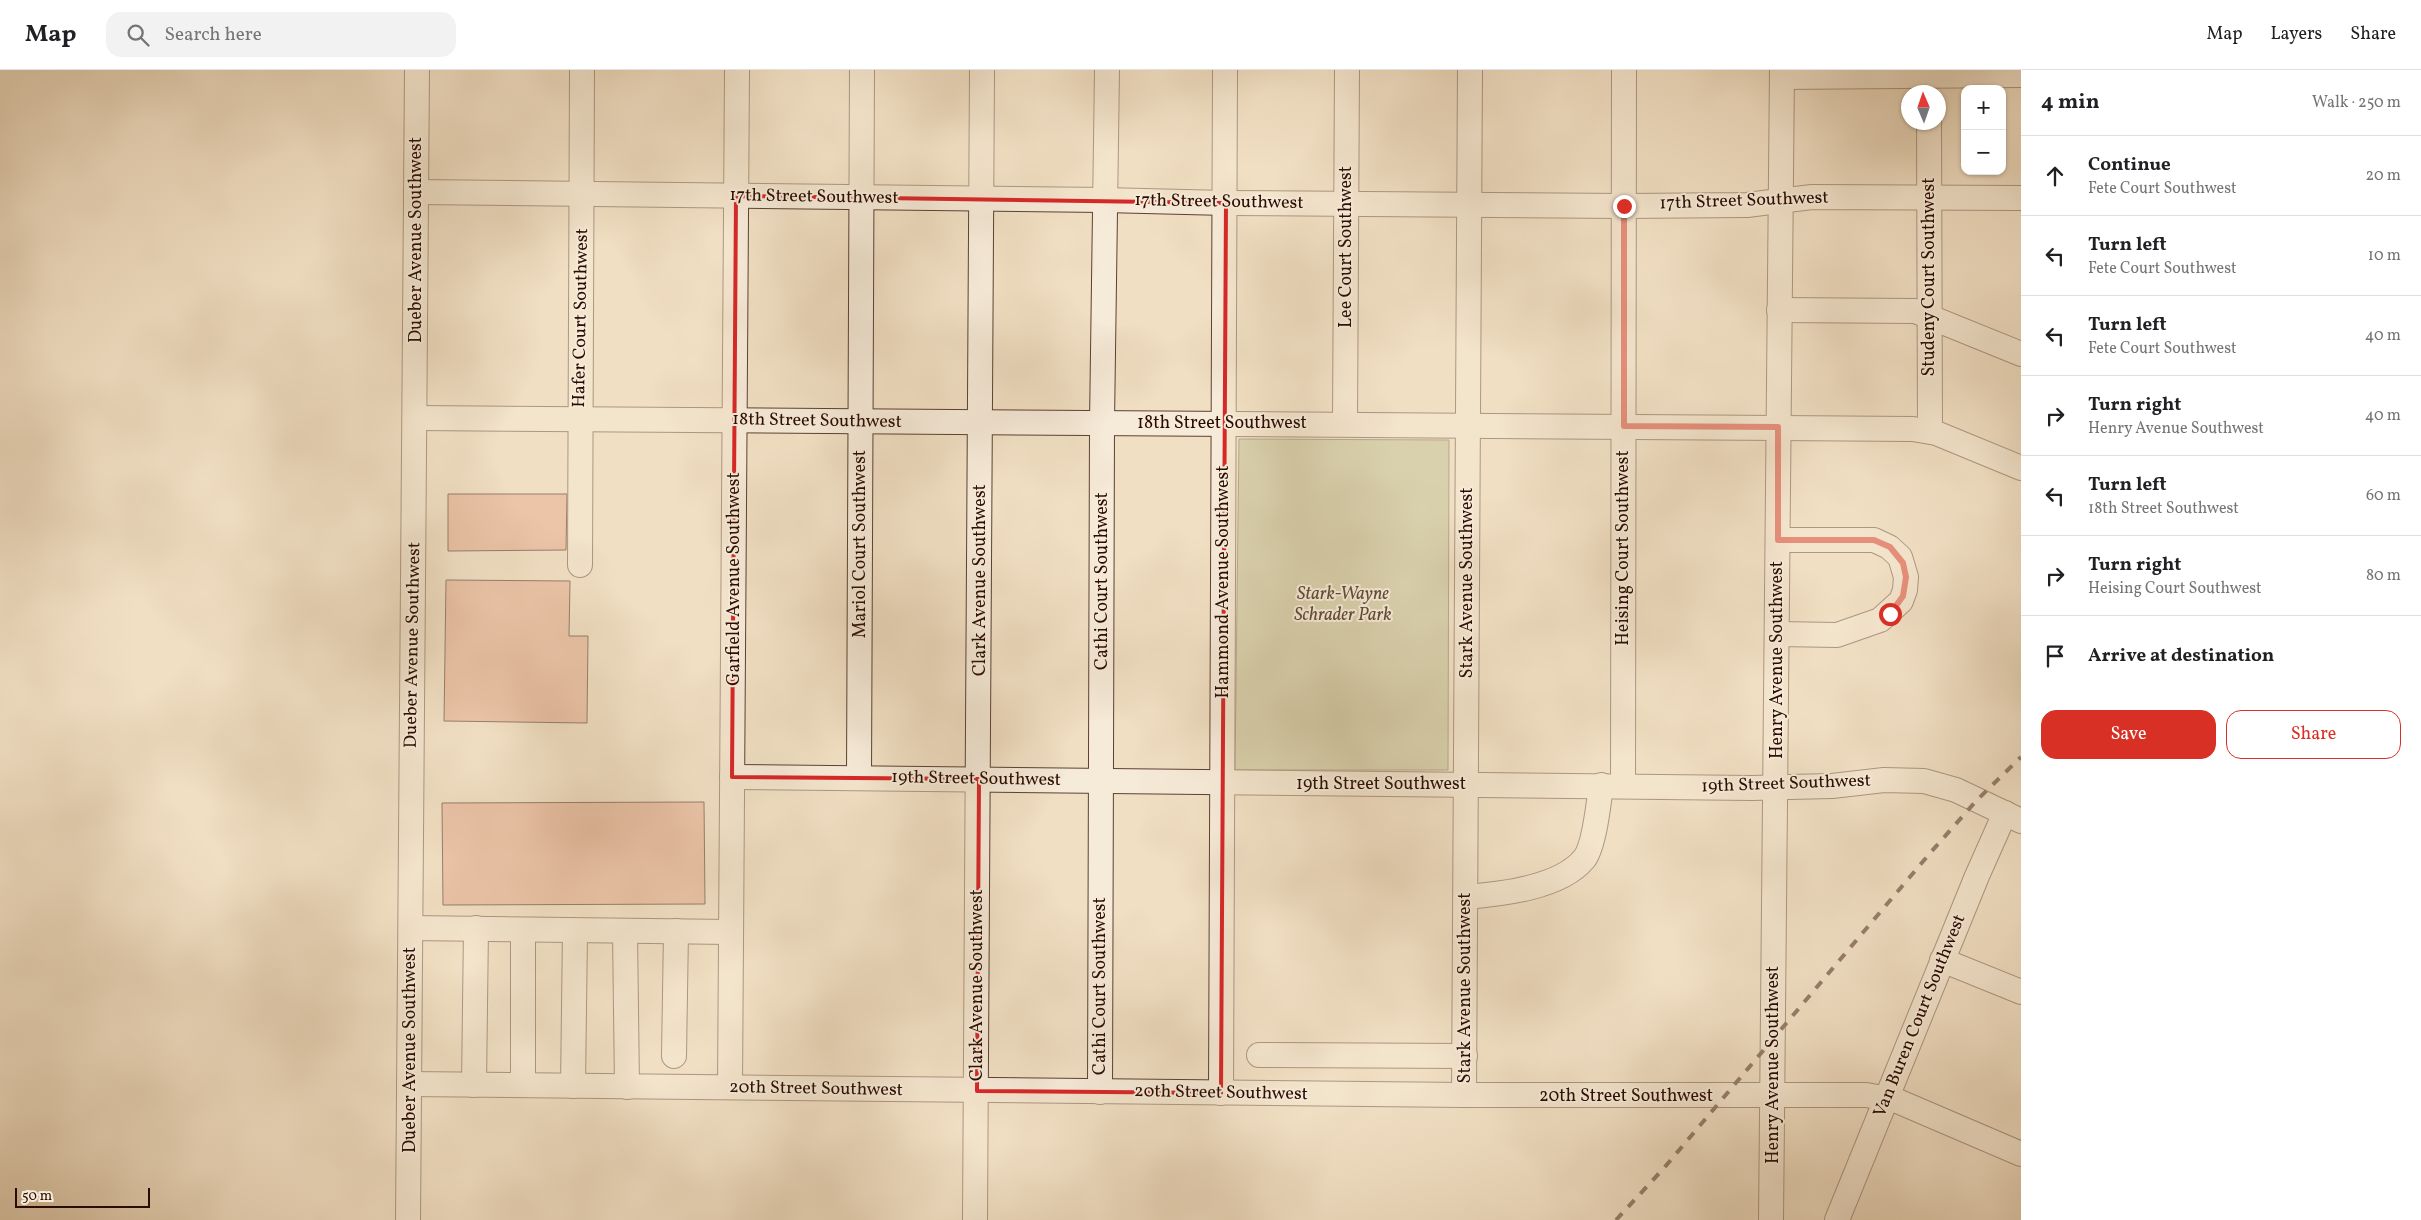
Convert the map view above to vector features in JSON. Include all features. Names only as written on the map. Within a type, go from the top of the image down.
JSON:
[{"type":"street","name":"Dueber Avenue Southwest","points":[[408,1220],[417,70]]},
{"type":"street","name":"Hafer Court Southwest","points":[[580,565],[579,418],[582,70]]},
{"type":"street","name":"Garfield Avenue Southwest","points":[[730,1088],[736,70]]},
{"type":"street","name":"Mariol Court Southwest","points":[[859,777],[862,70]]},
{"type":"street","name":"Clark Avenue Southwest","points":[[975,1220],[982,70]]},
{"type":"street","name":"Cathi Court Southwest","points":[[1100,1092],[1102,423],[1107,70]]},
{"type":"street","name":"Hammond Avenue Southwest","points":[[1221,1093],[1226,203],[1225,70]]},
{"type":"street","name":"Lee Court Southwest","points":[[1345,424],[1347,70]]},
{"type":"street","name":"Stark Avenue Southwest","points":[[1464,1095],[1470,70]]},
{"type":"street","name":"Heising Court Southwest","points":[[1466,896],[1496,894],[1544,882],[1565,874],[1585,858],[1596,822],[1612,785],[1624,426],[1624,70]]},
{"type":"street","points":[[1782,73],[1929,79],[2021,75]]},
{"type":"street","name":"Henry Avenue Southwest","points":[[1771,1220],[1777,787],[1778,427],[1782,73]]},
{"type":"street","name":"Studeny Court Southwest","points":[[1929,130],[1930,431]]},
{"type":"street","name":"17th Street Southwest","points":[[416,192],[1226,203],[1624,206],[1747,205],[1812,197],[2021,198]]},
{"type":"street","points":[[1779,310],[1915,310],[2021,354]]},
{"type":"street","name":"18th Street Southwest","points":[[415,418],[981,423],[1468,424],[1913,429],[1930,431],[2021,468]]},
{"type":"street","points":[[1778,540],[1874,540],[1890,547],[1900,557],[1906,577],[1903,596],[1896,607],[1880,620],[1837,635],[1778,634]]},
{"type":"street","name":"19th Street Southwest","points":[[732,777],[1777,787],[1832,786],[1884,780],[1924,781],[1951,788],[2013,817]]},
{"type":"street","name":"Van Buren Court Southwest","points":[[1837,1220],[1942,960],[2013,817]]},
{"type":"street","points":[[411,928],[476,928],[575,932],[731,932]]},
{"type":"street","points":[[474,1085],[476,928]]},
{"type":"street","points":[[523,930],[523,1085]]},
{"type":"street","points":[[674,1056],[676,931]]},
{"type":"street","points":[[573,1086],[575,932]]},
{"type":"street","points":[[626,932],[627,1087]]},
{"type":"street","points":[[1942,960],[2021,992]]},
{"type":"street","points":[[1260,1055],[1465,1056]]},
{"type":"street","points":[[1297,1094],[1298,1055]]},
{"type":"street","name":"20th Street Southwest","points":[[409,1084],[1297,1094],[1860,1095],[1887,1098],[2021,1154]]},
{"type":"highlighted area","points":[[736,196],[1226,203],[1221,1093],[977,1091],[979,779],[732,777]]},
{"type":"green space","name":"Stark-Wayne Schrader Park","points":[[1239,439],[1449,440],[1448,770],[1235,770]]},
{"type":"building","points":[[448,494],[567,494],[566,550],[448,551]]},
{"type":"building","points":[[446,580],[570,581],[569,636],[588,636],[587,723],[444,721]]},
{"type":"building","points":[[704,802],[705,904],[443,905],[442,803]]},
{"type":"railway","points":[[1616,1220],[1664,1168],[1931,852],[1977,800],[2021,757]]},
{"type":"route","points":[[1624,206],[1624,426],[1778,427],[1778,540],[1874,540],[1890,547],[1900,557],[1906,570],[1906,577],[1905,590],[1901,601],[1890,614]]}]
